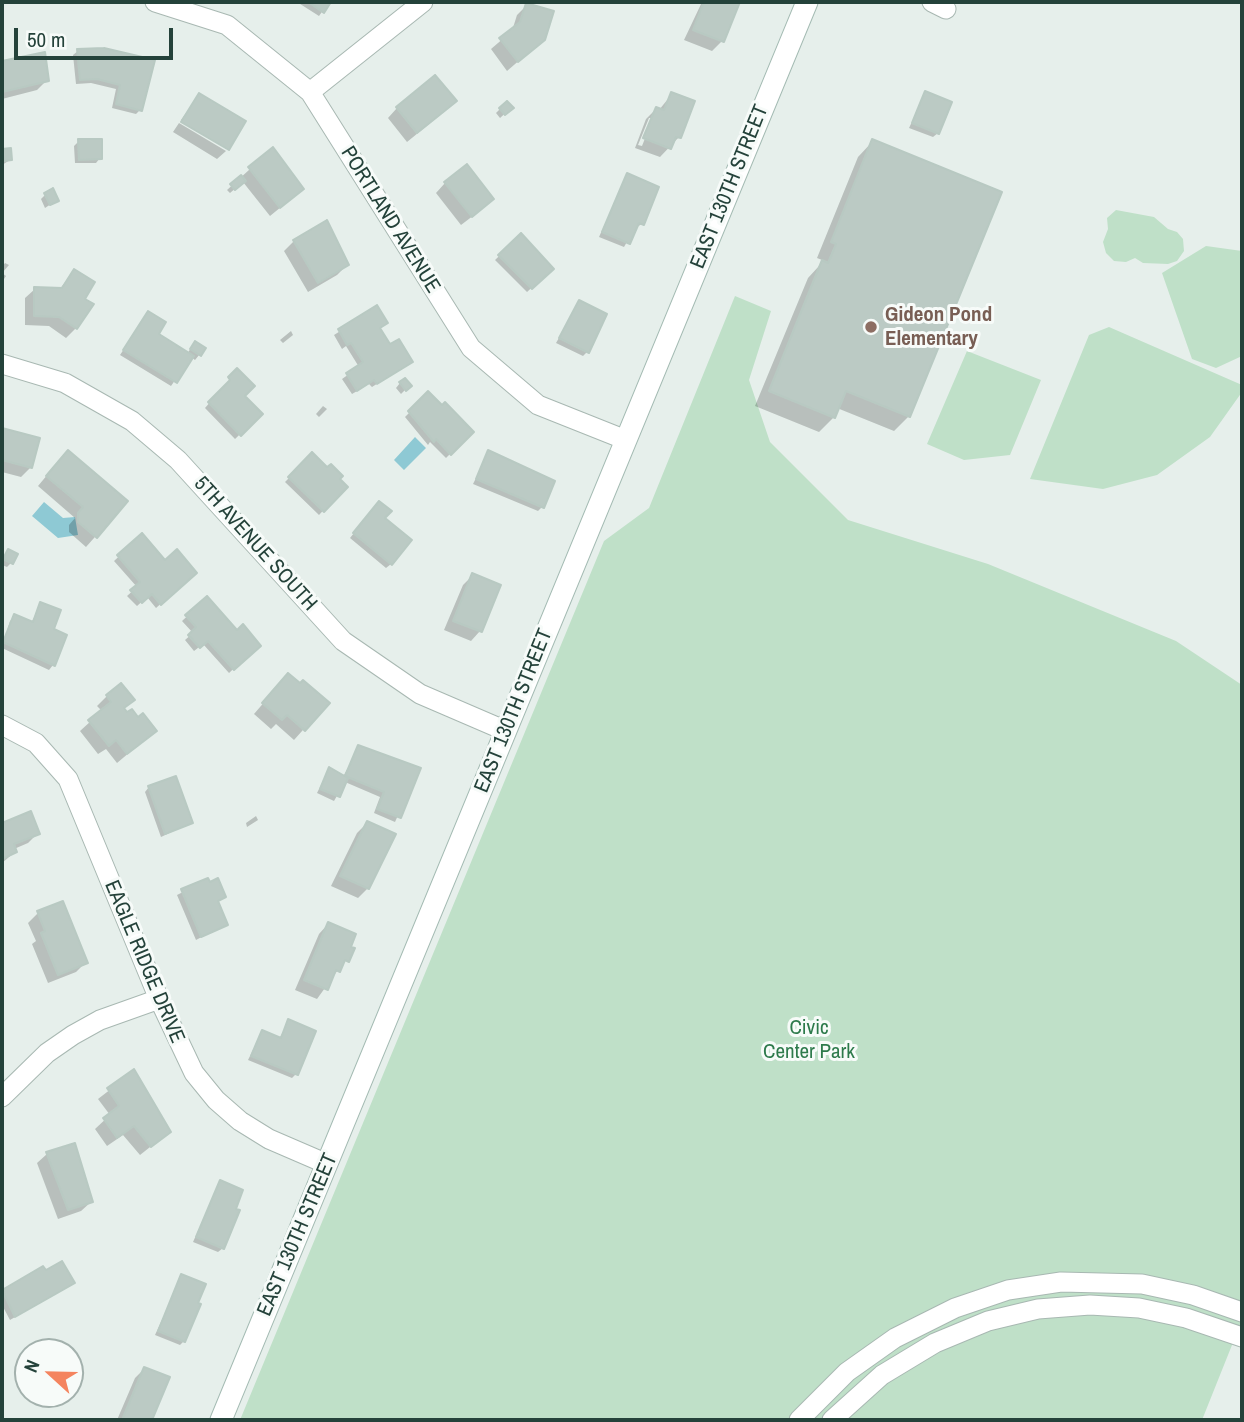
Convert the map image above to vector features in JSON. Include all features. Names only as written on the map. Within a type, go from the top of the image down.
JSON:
[{"type":"street","name":"PORTLAND AVENUE","points":[[155,2],[227,25],[310,92],[471,348],[538,405],[626,440]]},
{"type":"street","points":[[310,92],[423,2]]},
{"type":"street","name":"EAST 130TH STREET","points":[[221,1420],[807,2]]},
{"type":"street","name":"5TH AVENUE SOUTH","points":[[2,364],[65,383],[132,421],[178,460],[343,641],[420,694],[506,731]]},
{"type":"street","name":"EAGLE RIDGE DRIVE","points":[[2,725],[36,743],[68,779],[159,999],[194,1073],[216,1100],[240,1121],[269,1139],[327,1164]]},
{"type":"street","points":[[2,1097],[47,1053],[73,1035],[100,1020],[159,999]]},
{"type":"street","points":[[799,1420],[847,1372],[895,1338],[955,1308],[1008,1290],[1061,1282],[1142,1284],[1193,1295],[1242,1312]]},
{"type":"street","points":[[832,1420],[882,1375],[935,1343],[988,1321],[1038,1309],[1090,1305],[1139,1308],[1186,1318],[1242,1337]]},
{"type":"green space","points":[[1116,210],[1154,217],[1168,229],[1177,232],[1183,239],[1184,251],[1177,261],[1168,264],[1143,263],[1135,258],[1126,262],[1114,261],[1106,253],[1103,242],[1108,229],[1107,218]]},
{"type":"green space","points":[[1206,246],[1242,251],[1242,356],[1216,368],[1192,359],[1162,273]]},
{"type":"green space","name":"Civic Center Park","points":[[735,296],[771,311],[749,380],[770,442],[848,520],[988,564],[1176,641],[1242,685],[1242,1320],[1202,1420],[240,1420],[604,541],[649,508]]},
{"type":"green space","points":[[1109,327],[1242,385],[1242,392],[1210,437],[1157,475],[1103,489],[1030,479],[1089,335]]},
{"type":"green space","points":[[967,351],[1041,380],[1010,455],[964,460],[927,444]]},
{"type":"water","points":[[415,437],[426,448],[404,470],[394,460]]},
{"type":"water","points":[[44,502],[63,518],[75,517],[78,535],[58,538],[32,516]]},
{"type":"building","points":[[308,2],[331,2],[324,13]]},
{"type":"building","points":[[740,2],[724,42],[693,30],[703,4]]},
{"type":"building","points":[[526,3],[554,11],[545,40],[518,62],[499,38],[520,22]]},
{"type":"building","points":[[104,48],[155,60],[142,111],[116,104],[120,85],[97,79],[80,80],[77,49]]},
{"type":"building","points":[[45,52],[49,81],[2,92],[2,61]]},
{"type":"building","points":[[435,75],[457,101],[417,133],[396,107]]},
{"type":"building","points":[[925,91],[952,102],[939,134],[912,123]]},
{"type":"building","points":[[671,92],[695,101],[681,138],[676,137],[671,149],[643,138],[656,107],[664,110]]},
{"type":"building","points":[[199,93],[246,121],[229,150],[181,122]]},
{"type":"building","points":[[507,101],[514,108],[505,115],[499,108]]},
{"type":"building","points":[[78,139],[102,139],[102,159],[79,160]]},
{"type":"building","name":"Gideon Pond Elementary","points":[[872,139],[1002,192],[910,417],[846,391],[835,418],[769,391],[822,260],[828,263],[836,244],[831,242]]},
{"type":"building","points":[[273,147],[304,189],[280,208],[248,167]]},
{"type":"building","points":[[11,148],[12,160],[4,161],[2,149]]},
{"type":"building","points":[[467,164],[494,199],[472,217],[444,182]]},
{"type":"building","points":[[627,173],[659,187],[644,225],[639,223],[630,244],[602,232]]},
{"type":"building","points":[[241,175],[246,181],[235,190],[230,184]]},
{"type":"building","points":[[53,188],[59,201],[50,205],[44,193]]},
{"type":"building","points":[[327,220],[349,265],[318,283],[293,240]]},
{"type":"building","points":[[521,233],[554,269],[532,289],[498,255]]},
{"type":"building","points":[[74,269],[95,282],[85,299],[94,304],[77,329],[59,317],[34,316],[34,287],[62,288]]},
{"type":"building","points":[[579,300],[607,314],[589,353],[559,338]]},
{"type":"building","points":[[377,305],[388,323],[380,328],[390,344],[399,339],[413,362],[377,384],[374,380],[357,391],[346,373],[363,362],[351,343],[347,345],[338,329]]},
{"type":"building","points":[[148,311],[166,322],[159,334],[194,356],[177,383],[123,350]]},
{"type":"building","points":[[195,341],[206,348],[201,356],[190,349]]},
{"type":"building","points":[[237,368],[255,386],[245,396],[263,414],[241,436],[208,402],[230,380],[228,377]]},
{"type":"building","points":[[405,378],[412,386],[406,391],[399,382]]},
{"type":"building","points":[[428,391],[442,405],[445,402],[474,432],[451,455],[436,439],[434,442],[408,411]]},
{"type":"building","points":[[2,428],[40,438],[32,468],[2,460]]},
{"type":"building","points":[[68,450],[128,501],[97,538],[78,522],[78,513],[83,507],[46,476]]},
{"type":"building","points":[[488,450],[555,481],[544,508],[476,479]]},
{"type":"building","points":[[312,452],[327,467],[331,464],[343,476],[340,479],[348,487],[324,512],[288,477]]},
{"type":"building","points":[[379,501],[392,511],[385,518],[412,540],[392,565],[353,533]]},
{"type":"building","points":[[142,533],[165,560],[177,549],[197,573],[161,605],[152,594],[142,603],[130,590],[140,582],[117,555]]},
{"type":"building","points":[[8,549],[18,554],[13,564],[3,559]]},
{"type":"building","points":[[472,573],[501,585],[482,632],[453,621]]},
{"type":"building","points":[[207,596],[237,630],[243,624],[261,646],[234,670],[208,641],[200,648],[188,635],[196,627],[185,615]]},
{"type":"building","points":[[40,602],[61,610],[54,629],[67,635],[55,666],[3,642],[14,614],[33,622]]},
{"type":"building","points":[[288,673],[300,683],[303,680],[330,703],[305,731],[287,715],[282,720],[262,703]]},
{"type":"building","points":[[121,683],[135,700],[124,708],[127,712],[132,709],[138,717],[143,713],[157,731],[127,754],[116,740],[109,746],[88,720],[111,702],[106,695]]},
{"type":"building","points":[[358,745],[421,768],[401,818],[377,809],[384,792],[345,776]]},
{"type":"building","points":[[329,767],[348,778],[340,797],[320,789]]},
{"type":"building","points":[[176,776],[193,823],[165,834],[148,786]]},
{"type":"building","points":[[31,811],[40,834],[14,844],[17,852],[2,859],[2,823]]},
{"type":"building","points":[[367,821],[396,834],[369,889],[340,876]]},
{"type":"building","points":[[208,878],[210,882],[218,878],[226,897],[218,901],[228,925],[201,937],[181,889]]},
{"type":"building","points":[[63,901],[88,963],[58,975],[41,933],[45,931],[37,911]]},
{"type":"building","points":[[328,922],[356,934],[351,947],[355,948],[349,962],[345,960],[340,972],[336,970],[328,990],[304,980]]},
{"type":"building","points":[[288,1019],[316,1031],[298,1075],[251,1056],[262,1030],[281,1038]]},
{"type":"building","points":[[134,1069],[171,1132],[151,1147],[134,1126],[117,1138],[103,1118],[119,1106],[107,1088]]},
{"type":"building","points":[[75,1143],[93,1202],[68,1210],[46,1152]]},
{"type":"building","points":[[220,1180],[243,1190],[236,1209],[240,1210],[224,1249],[196,1237]]},
{"type":"building","points":[[62,1261],[75,1283],[15,1317],[2,1290],[43,1266],[46,1270]]},
{"type":"building","points":[[181,1274],[206,1284],[198,1303],[201,1304],[185,1342],[158,1331]]},
{"type":"building","points":[[144,1367],[170,1377],[152,1420],[122,1420]]},
{"type":"place","name":"Gideon Pond Elementary","points":[[871,327]]}]
